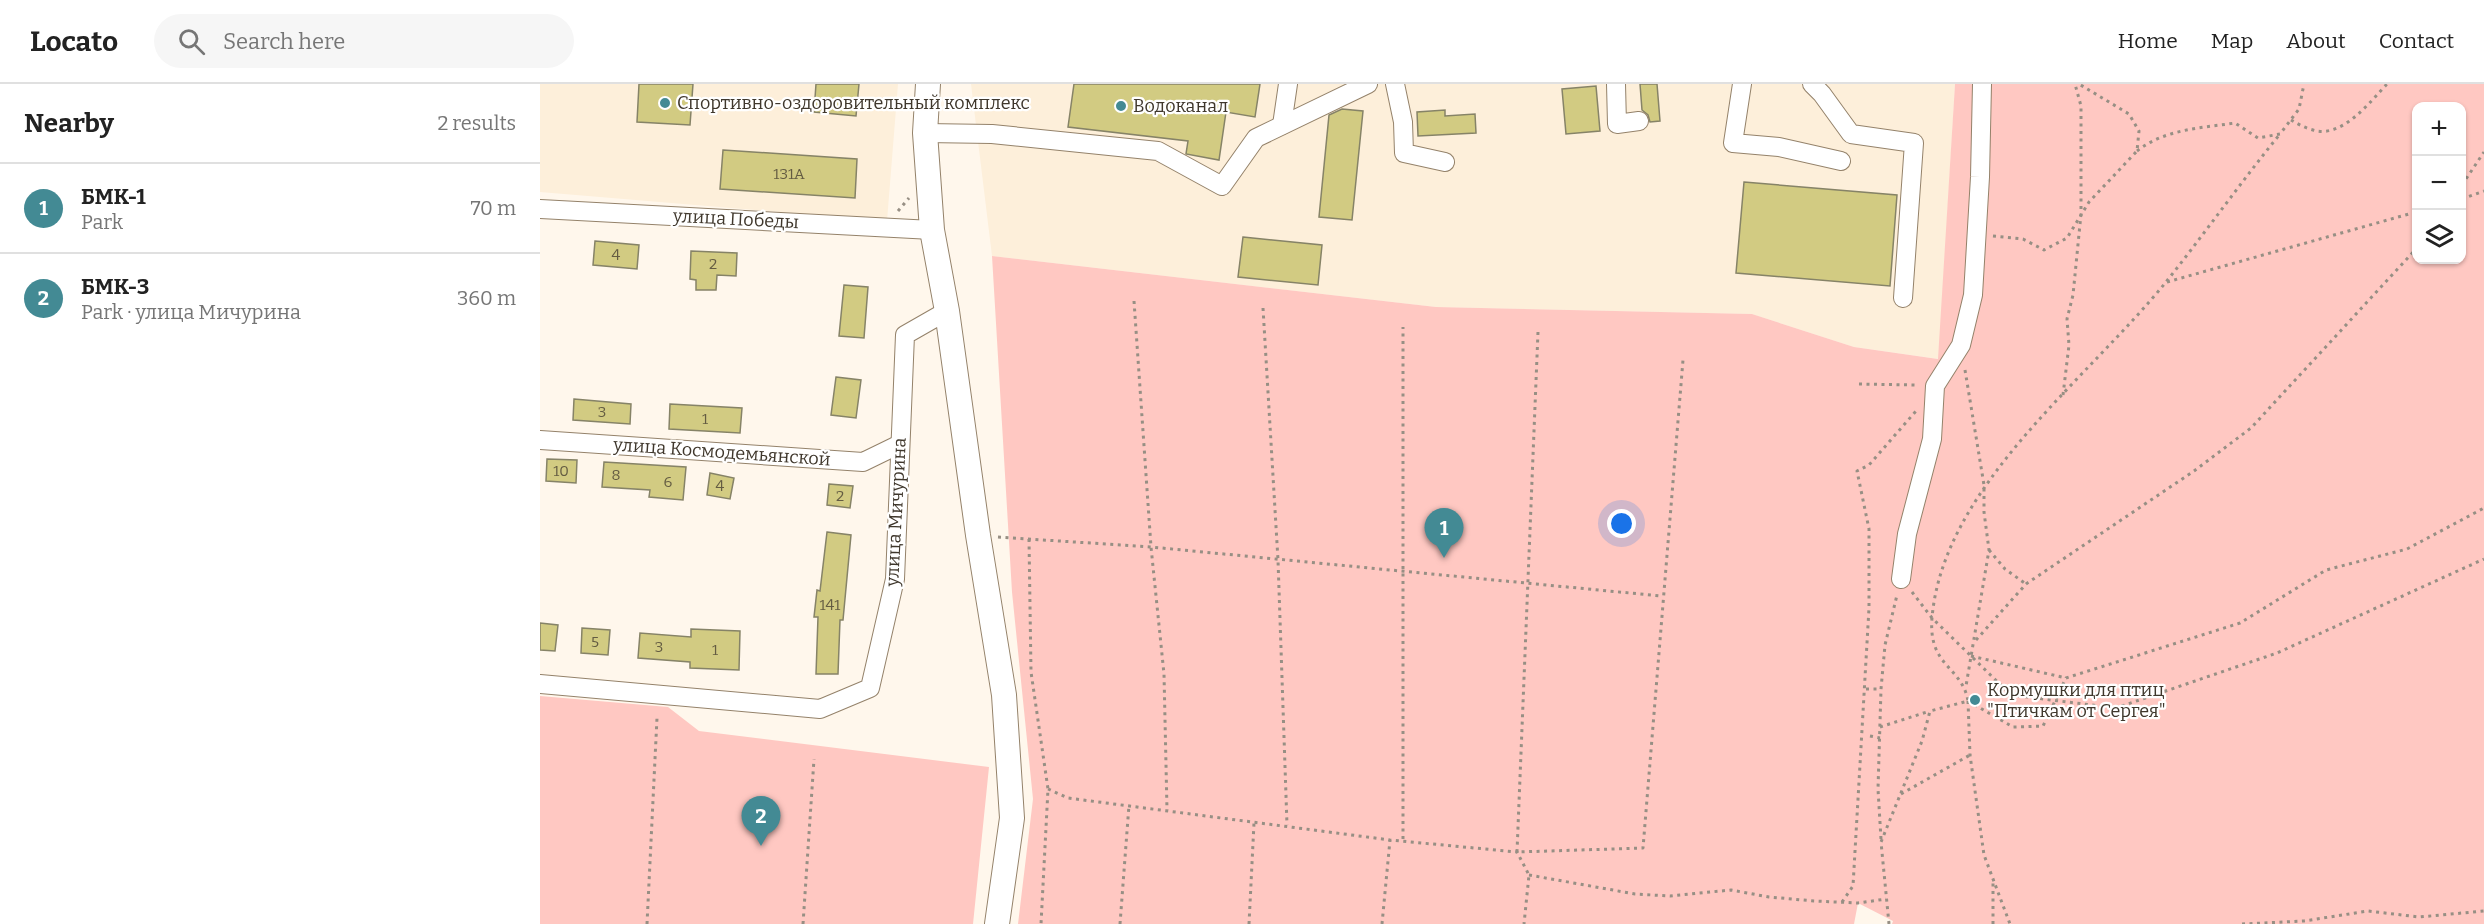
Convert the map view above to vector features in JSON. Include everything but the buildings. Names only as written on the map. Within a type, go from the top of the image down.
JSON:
[{"type":"main road","points":[[928,84],[925,133],[932,230],[947,311],[978,535],[1004,695],[1012,818],[997,924]]},
{"type":"street","points":[[1282,125],[1288,84]]},
{"type":"street","points":[[925,133],[992,134],[1158,151],[1222,186],[1256,138],[1368,84]]},
{"type":"street","points":[[1395,84],[1403,122],[1404,153],[1444,162]]},
{"type":"street","points":[[1616,84],[1617,124],[1639,121]]},
{"type":"street","points":[[1742,84],[1733,143],[1779,147],[1840,161]]},
{"type":"street","points":[[1812,84],[1822,93],[1851,134],[1914,143],[1903,298]]},
{"type":"street","points":[[1901,579],[1907,534],[1932,439],[1935,386],[1961,345],[1972,295],[1982,84]]},
{"type":"street","name":"улица Победы","points":[[540,209],[932,230]]},
{"type":"street","name":"улица Мичурина","points":[[540,684],[820,709],[870,688],[895,579],[905,335],[947,311]]},
{"type":"street","name":"улица Космодемьянской","points":[[540,440],[863,462],[900,444]]},
{"type":"path","points":[[2077,84],[2129,114],[2139,131],[2137,151]]},
{"type":"path","points":[[2063,395],[2069,345],[2067,319],[2073,295],[2081,214],[2081,106],[2077,84]]},
{"type":"path","points":[[1965,687],[1944,665],[1932,644],[1932,618],[1942,573],[1957,536],[1984,485],[2166,282],[2291,120],[2298,109],[2304,84]]},
{"type":"path","points":[[2291,120],[2314,131],[2330,131],[2359,114],[2387,84]]},
{"type":"path","points":[[1976,235],[2023,239],[2044,250],[2067,238],[2089,202],[2137,151],[2152,139],[2175,132],[2235,123],[2258,138],[2280,134]]},
{"type":"path","points":[[2466,179],[2484,152]]},
{"type":"path","points":[[2466,198],[2484,191]]},
{"type":"path","points":[[2166,282],[2412,213]]},
{"type":"path","points":[[1976,640],[2026,584],[2194,471],[2251,428],[2412,253]]},
{"type":"path","points":[[1134,301],[1151,547],[1164,674],[1167,810]]},
{"type":"path","points":[[1263,308],[1278,560],[1287,825]]},
{"type":"path","points":[[1403,327],[1403,839]]},
{"type":"path","points":[[1524,924],[1530,875],[1517,852],[1538,333]]},
{"type":"path","points":[[1961,345],[1984,485],[1984,512],[1989,550],[1976,640],[1965,687],[1968,701],[1970,755],[1984,855],[2010,924]]},
{"type":"path","points":[[1048,789],[1068,798],[1390,840],[1403,839],[1517,852],[1643,848],[1661,596],[1683,360]]},
{"type":"path","points":[[1858,384],[1935,386]]},
{"type":"path","points":[[1842,902],[1853,886],[1866,689],[1869,529],[1857,471],[1869,465],[1907,424],[1935,386]]},
{"type":"path","points":[[1971,656],[2066,678],[2240,623],[2326,570],[2407,549],[2484,508]]},
{"type":"path","points":[[978,535],[1151,547],[1661,596]]},
{"type":"path","points":[[1029,539],[1031,672],[1048,789],[1041,924]]},
{"type":"path","points":[[1989,550],[2005,569],[2026,584]]},
{"type":"path","points":[[1901,579],[1932,618],[2011,695],[2116,708],[2277,654],[2484,559]]},
{"type":"path","points":[[1889,924],[1878,789],[1881,689],[1885,645],[1901,579]]},
{"type":"path","points":[[1880,727],[1968,701],[2013,727],[2043,726],[2066,678]]},
{"type":"path","points":[[1866,689],[1881,689]]},
{"type":"path","points":[[1881,842],[1922,741],[1930,711]]},
{"type":"path","points":[[647,924],[657,718]]},
{"type":"path","points":[[1870,736],[1880,738]]},
{"type":"path","points":[[1900,795],[1970,755]]},
{"type":"path","points":[[803,924],[814,759]]},
{"type":"path","points":[[1120,924],[1129,805]]},
{"type":"path","points":[[1249,924],[1254,823]]},
{"type":"path","points":[[1382,924],[1390,840]]},
{"type":"path","points":[[1530,875],[1635,894],[1670,896],[1731,890],[1770,897],[1842,902],[1886,899]]},
{"type":"path","points":[[1993,879],[1993,924]]},
{"type":"path","points":[[2242,924],[2304,921],[2368,911],[2419,916],[2484,911]]},
{"type":"shaded area","points":[[540,84],[898,84],[887,221],[540,192]]},
{"type":"shaded area","points":[[971,84],[1955,84],[1939,359],[1854,347],[1752,314],[1436,307],[992,256]]},
{"type":"shaded area","points":[[1955,84],[2484,84],[2484,924],[1892,924],[1893,921],[1858,903],[1854,924],[1018,924],[1033,799],[1012,592],[992,256],[1436,307],[1752,314],[1854,347],[1938,359]]},
{"type":"shaded area","points":[[540,696],[668,707],[699,731],[989,767],[973,924],[540,924]]},
{"type":"place","name":"Спортивно-оздоровительный комплекс","points":[[665,103]]},
{"type":"place","name":"Водоканал","points":[[1121,106]]},
{"type":"place","name":"БМК-1","points":[[1444,558]]},
{"type":"place","name":"Кормушки для птиц \"Птичкам от Сергея\"","points":[[1975,700]]},
{"type":"place","name":"БМК-3","points":[[761,846]]}]
